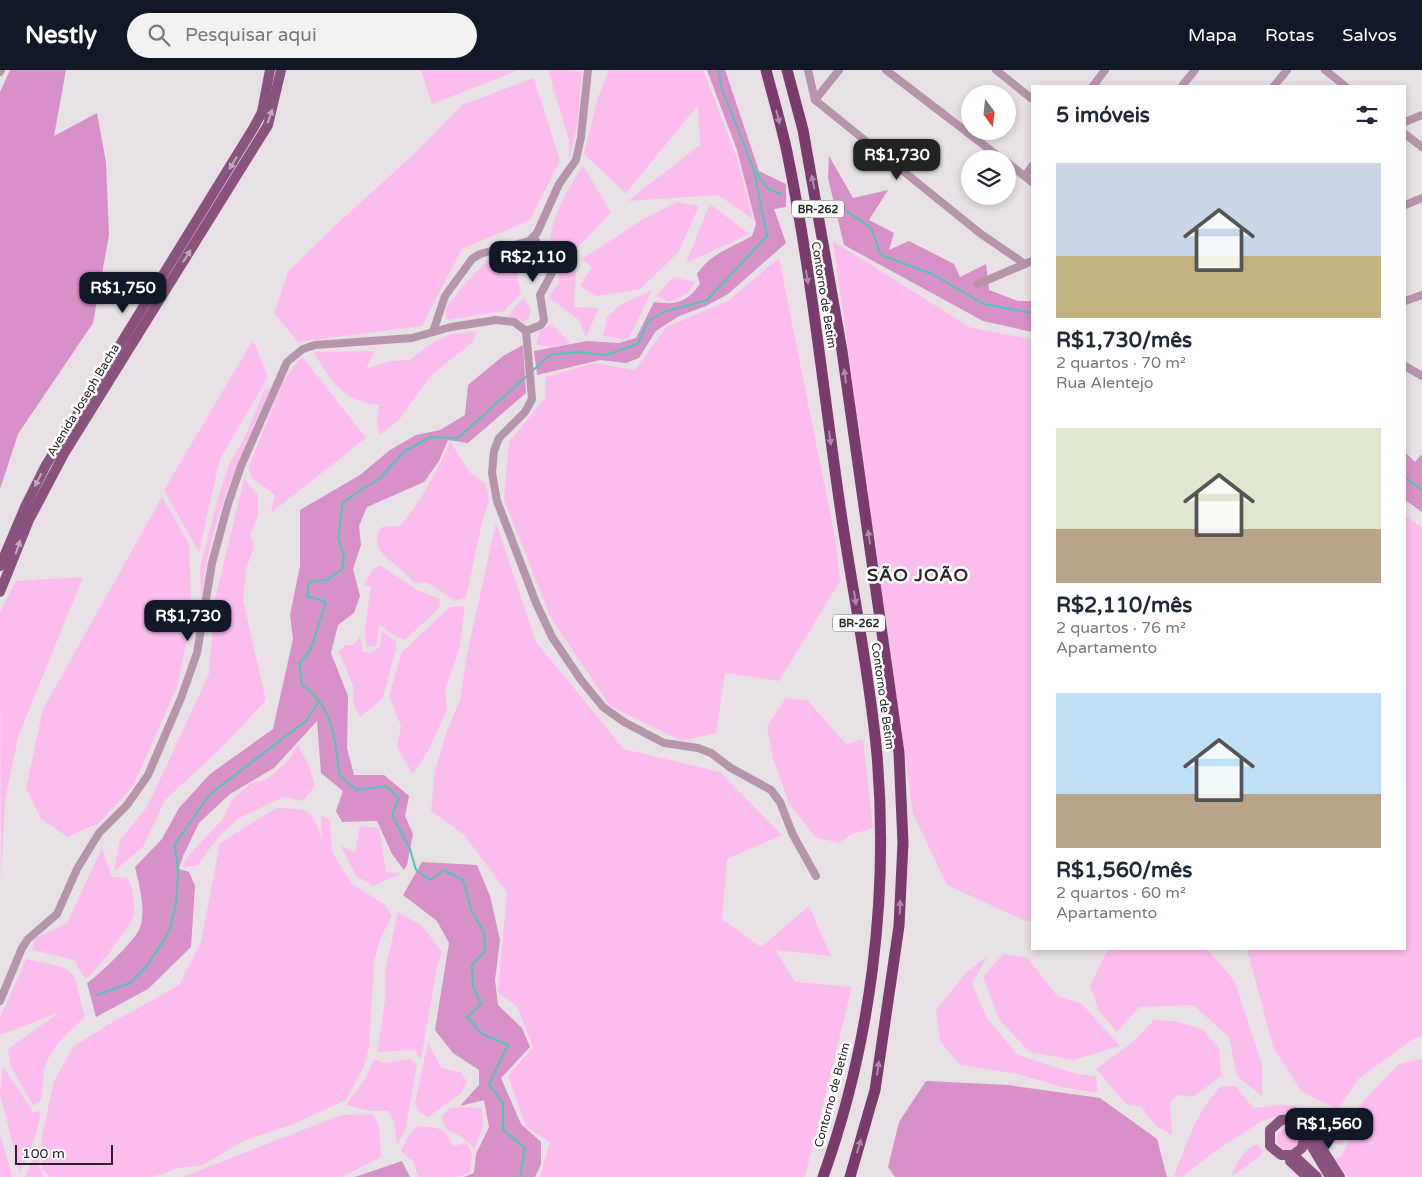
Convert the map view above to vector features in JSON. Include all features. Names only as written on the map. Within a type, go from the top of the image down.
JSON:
[{"type":"highway","name":"Contorno de Betim","points":[[766,70],[787,151],[801,237],[877,755],[880,846],[877,926],[867,1015],[852,1082],[823,1177]]},
{"type":"highway","name":"Contorno de Betim","points":[[787,70],[804,130],[842,351],[899,752],[903,843],[900,926],[875,1090],[850,1177]]},
{"type":"main road","name":"Avenida Joseph Bacha","points":[[0,566],[25,507],[46,465],[254,128],[262,112],[270,70]]},
{"type":"main road","name":"Avenida Joseph Bacha","points":[[0,592],[29,520],[65,452],[268,125],[273,110],[280,70]]},
{"type":"main road","points":[[1317,1177],[1289,1156],[1278,1154],[1270,1146],[1268,1135],[1272,1126],[1280,1120],[1287,1119],[1298,1123],[1330,1177]]},
{"type":"main road","points":[[1289,1156],[1302,1148],[1304,1132]]},
{"type":"main road","points":[[1304,1132],[1319,1144],[1340,1177]]},
{"type":"main road","points":[[1289,1156],[1307,1177]]},
{"type":"street","points":[[433,332],[445,296],[472,259],[480,254],[534,237],[559,184],[576,160],[581,137],[588,70]]},
{"type":"street","points":[[808,70],[815,100],[981,234],[1029,262]]},
{"type":"street","points":[[815,100],[839,70]]},
{"type":"street","points":[[886,70],[990,150]]},
{"type":"street","points":[[996,70],[1031,98]]},
{"type":"street","points":[[1094,85],[1105,70]]},
{"type":"street","points":[[1183,85],[1195,70]]},
{"type":"street","points":[[1275,85],[1287,70]]},
{"type":"street","points":[[1325,70],[1345,85]]},
{"type":"street","points":[[1406,122],[1422,115]]},
{"type":"street","points":[[1406,135],[1422,147]]},
{"type":"street","points":[[1025,176],[1031,167]]},
{"type":"street","points":[[1016,169],[1031,181]]},
{"type":"street","points":[[1406,205],[1422,198]]},
{"type":"street","points":[[526,331],[541,325],[544,320],[540,295],[552,273],[534,237]]},
{"type":"street","points":[[978,284],[1029,262]]},
{"type":"street","points":[[1406,301],[1422,295]]},
{"type":"street","points":[[0,1001],[28,938],[57,914],[86,854],[99,833],[137,792],[148,774],[197,653],[212,564],[228,504],[253,436],[286,362],[303,349],[315,345],[380,342],[412,338],[496,320],[514,322],[526,331],[532,399],[525,412],[499,438],[494,451],[492,473],[497,500],[536,604],[552,637],[603,707],[624,722],[664,744],[698,748],[711,753],[731,768],[771,790],[780,802],[793,835],[816,876]]},
{"type":"street","points":[[1407,367],[1422,376]]},
{"type":"shaded area","points":[[10,70],[66,70],[54,136],[97,113],[106,163],[109,235],[93,323],[18,434],[0,489],[0,92]]},
{"type":"shaded area","points":[[421,70],[519,70],[432,104]]},
{"type":"shaded area","points":[[548,70],[582,71],[578,122],[569,160],[569,140]]},
{"type":"shaded area","points":[[609,70],[703,70],[738,161],[753,219],[718,195],[628,201],[700,145],[698,105],[626,193],[584,154],[597,100]]},
{"type":"shaded area","points":[[707,70],[725,70],[759,171],[786,184],[786,207],[774,209],[786,243],[728,294],[706,306],[679,316],[656,331],[639,358],[626,363],[600,360],[537,375],[534,351],[587,341],[619,343],[636,338],[654,302],[675,303],[685,299],[700,284],[697,274],[709,261],[752,236],[756,224],[737,150]]},
{"type":"shaded area","points":[[534,78],[560,161],[530,220],[462,249],[422,326],[298,342],[274,313],[288,272],[417,151],[462,105]]},
{"type":"shaded area","points":[[829,156],[853,198],[888,190],[869,220],[894,233],[889,250],[909,241],[954,264],[960,277],[986,264],[989,290],[1018,301],[1031,301],[1031,332],[983,321],[844,245],[828,178]]},
{"type":"shaded area","points":[[583,166],[611,212],[568,258],[550,248],[551,237],[560,205]]},
{"type":"shaded area","points":[[677,202],[699,206],[678,253],[639,290],[596,296],[580,286],[592,267],[582,259],[642,220]]},
{"type":"shaded area","points":[[710,204],[749,234],[686,263]]},
{"type":"shaded area","points":[[833,241],[971,328],[1031,339],[1031,920],[1025,921],[947,885],[913,814]]},
{"type":"shaded area","points":[[508,254],[516,269],[521,293],[504,311],[447,320],[445,310],[465,283],[490,258]]},
{"type":"shaded area","points":[[779,258],[836,543],[840,581],[779,681],[725,673],[716,733],[682,741],[610,706],[551,618],[504,500],[509,442],[545,398],[546,377],[594,363],[635,370],[666,327],[728,301]]},
{"type":"shaded area","points":[[558,265],[576,271],[574,307],[599,308],[586,337],[579,320],[548,297],[559,283]]},
{"type":"shaded area","points":[[673,277],[695,282],[687,294],[669,302],[656,296]]},
{"type":"shaded area","points":[[652,290],[628,340],[603,336],[607,317],[620,305]]},
{"type":"shaded area","points":[[523,298],[531,308],[529,318],[524,322],[509,317],[513,309]]},
{"type":"shaded area","points":[[552,324],[570,343],[553,347],[536,345],[540,331]]},
{"type":"shaded area","points":[[477,331],[472,343],[431,375],[399,420],[380,435],[377,422],[379,405],[356,399],[339,388],[326,372],[314,352],[374,351],[366,369],[391,361],[410,360],[426,347],[450,334]]},
{"type":"shaded area","points":[[253,340],[268,377],[220,459],[199,552],[164,490]]},
{"type":"shaded area","points":[[523,345],[526,393],[468,443],[448,440],[439,461],[424,482],[367,507],[359,526],[361,545],[353,569],[360,596],[354,613],[338,625],[331,653],[348,696],[347,748],[354,775],[384,775],[409,796],[405,816],[413,834],[407,865],[404,870],[392,854],[377,821],[342,822],[336,811],[343,791],[321,773],[317,721],[274,768],[230,794],[199,823],[183,856],[179,869],[189,872],[195,886],[191,947],[148,989],[96,1017],[87,983],[123,950],[136,935],[141,923],[142,899],[135,867],[162,839],[179,808],[210,774],[273,729],[293,639],[290,615],[300,566],[300,510],[360,475],[390,450],[416,435],[440,430],[465,415],[468,385],[503,356]]},
{"type":"shaded area","points":[[302,356],[366,438],[271,513],[275,495],[252,478],[248,469],[283,381]]},
{"type":"shaded area","points":[[271,387],[221,508],[207,561],[196,637],[201,600],[200,568],[218,498],[229,464],[244,439],[264,391]]},
{"type":"shaded area","points":[[450,441],[470,473],[486,484],[489,501],[481,526],[466,598],[455,601],[428,583],[413,582],[386,558],[377,544],[377,536],[382,527],[400,526],[415,506],[440,464]]},
{"type":"shaded area","points":[[1406,453],[1415,462],[1422,454],[1422,512],[1406,501]]},
{"type":"shaded area","points":[[244,479],[258,495],[258,516],[250,535],[254,547],[246,569],[243,601],[266,700],[220,749],[165,800],[143,847],[114,871],[120,840],[147,807],[209,674],[215,599]]},
{"type":"shaded area","points":[[162,497],[189,544],[192,617],[177,687],[133,786],[99,823],[68,837],[41,819],[26,788],[43,709]]},
{"type":"shaded area","points":[[1406,517],[1422,527],[1422,1036],[1413,1039],[1358,1079],[1338,1110],[1301,1091],[1273,1047],[1247,950],[1406,950]]},
{"type":"shaded area","points":[[496,523],[536,642],[624,749],[720,772],[782,835],[727,859],[722,919],[761,947],[809,906],[831,956],[775,950],[795,982],[852,987],[805,1177],[540,1177],[550,1142],[526,1127],[508,1076],[533,1047],[517,1006],[498,993],[507,892],[464,835],[431,811],[435,771],[447,731],[460,700],[467,654]]},
{"type":"shaded area","points":[[380,565],[417,590],[440,599],[439,608],[405,640],[390,633],[379,624],[377,645],[366,647],[365,628],[371,587],[364,585],[373,569]]},
{"type":"shaded area","points":[[83,577],[18,737],[5,801],[1,882],[0,613],[16,581]]},
{"type":"shaded area","points":[[465,606],[459,651],[445,689],[447,710],[428,751],[413,774],[397,748],[401,726],[389,696],[402,652],[450,607]]},
{"type":"shaded area","points":[[382,631],[396,642],[396,649],[383,698],[360,717],[353,703],[353,685],[339,652],[345,645],[353,645],[360,637],[363,652],[371,653],[380,646]]},
{"type":"shaded area","points":[[786,698],[808,701],[846,744],[863,739],[873,828],[850,835],[839,843],[815,837],[789,802],[773,759],[767,726]]},
{"type":"shaded area","points":[[298,745],[309,766],[315,786],[303,801],[284,797],[239,818],[219,836],[197,866],[181,867],[189,855],[222,820],[232,800],[251,783],[266,780],[288,761]]},
{"type":"shaded area","points":[[276,808],[297,809],[308,813],[316,822],[322,841],[321,815],[330,820],[332,852],[352,884],[384,904],[392,916],[381,937],[374,960],[369,1048],[363,1068],[346,1100],[294,1124],[243,1141],[203,1165],[179,1168],[153,1177],[50,1177],[42,1169],[42,1137],[54,1081],[73,1047],[179,985],[201,942],[220,843]]},
{"type":"shaded area","points":[[360,826],[379,828],[386,872],[401,874],[373,886],[356,876],[341,846],[355,852]]},
{"type":"shaded area","points":[[102,848],[112,877],[128,878],[132,888],[135,916],[105,958],[85,979],[74,960],[32,950],[35,938],[67,923]]},
{"type":"shaded area","points":[[422,862],[477,865],[490,896],[500,940],[495,980],[498,1005],[522,1028],[530,1047],[501,1078],[521,1124],[541,1142],[541,1164],[535,1177],[464,1177],[474,1173],[476,1154],[489,1127],[484,1100],[460,1106],[479,1085],[479,1070],[453,1053],[435,1030],[449,943],[437,921],[403,895]]},
{"type":"shaded area","points":[[398,912],[422,926],[442,952],[437,967],[421,1059],[414,1050],[377,1052],[385,1001],[385,971]]},
{"type":"shaded area","points":[[1108,950],[1208,950],[1235,982],[1262,1065],[1262,1096],[1237,1076],[1229,1037],[1193,1005],[1139,1007],[1117,1032],[1098,1009],[1090,986]]},
{"type":"shaded area","points":[[1003,954],[1028,958],[1057,996],[1082,1004],[1120,1046],[1073,1060],[1029,1052],[999,1019],[983,977]]},
{"type":"shaded area","points":[[988,955],[972,984],[987,1018],[1018,1055],[1076,1074],[1096,1076],[1098,1093],[1061,1087],[1018,1074],[960,1065],[940,1041],[936,1010],[965,974]]},
{"type":"shaded area","points":[[26,959],[63,967],[74,975],[85,1018],[72,1028],[50,1056],[44,1071],[40,1102],[33,1105],[11,1067],[8,1049],[60,1012],[0,1035],[0,1018]]},
{"type":"shaded area","points":[[1154,1020],[1174,1021],[1202,1029],[1219,1048],[1221,1076],[1193,1097],[1177,1095],[1170,1102],[1172,1135],[1156,1126],[1141,1106],[1127,1105],[1096,1069],[1133,1042]]},
{"type":"shaded area","points":[[428,1042],[441,1068],[461,1072],[467,1082],[461,1093],[428,1117],[421,1114],[415,1104]]},
{"type":"shaded area","points":[[374,1059],[384,1063],[410,1059],[417,1065],[405,1131],[397,1145],[394,1122],[388,1111],[371,1111],[346,1105],[365,1079]]},
{"type":"shaded area","points":[[1422,1059],[1422,1177],[1348,1177],[1335,1160],[1342,1156],[1352,1131],[1358,1107],[1399,1064]]},
{"type":"shaded area","points":[[3,1066],[33,1112],[41,1111],[36,1135],[20,1173],[0,1094]]},
{"type":"shaded area","points":[[926,1081],[1008,1085],[1100,1098],[1157,1139],[1167,1177],[895,1177],[888,1167],[899,1122]]},
{"type":"shaded area","points":[[1221,1086],[1236,1086],[1253,1108],[1280,1105],[1292,1106],[1324,1116],[1345,1129],[1343,1146],[1333,1143],[1328,1148],[1312,1122],[1284,1114],[1262,1121],[1214,1152],[1182,1177],[1174,1177],[1198,1118]]},
{"type":"shaded area","points":[[450,1108],[482,1108],[483,1126],[475,1149],[462,1137],[447,1130],[441,1117]]},
{"type":"shaded area","points":[[372,1114],[379,1125],[381,1157],[342,1177],[182,1177],[341,1115]]},
{"type":"shaded area","points":[[416,1126],[443,1131],[447,1134],[453,1146],[466,1143],[472,1154],[470,1173],[457,1177],[418,1177],[414,1162],[401,1152],[407,1138]]},
{"type":"shaded area","points":[[1288,1128],[1296,1131],[1299,1139],[1296,1147],[1288,1150],[1280,1147],[1277,1139],[1280,1131]]},
{"type":"shaded area","points":[[0,1132],[12,1177],[0,1177]]},
{"type":"shaded area","points":[[1257,1144],[1263,1151],[1258,1158],[1231,1177],[1241,1157],[1248,1149]]},
{"type":"shaded area","points":[[39,1145],[38,1156],[43,1177],[25,1177]]},
{"type":"shaded area","points":[[402,1161],[410,1177],[355,1177]]},
{"type":"waterway","points":[[531,372],[550,355],[577,352],[606,355],[638,344],[648,321],[664,312],[707,300],[767,236],[754,170],[722,89],[718,70]]},
{"type":"waterway","points":[[756,172],[768,189],[781,194]]},
{"type":"waterway","points":[[845,210],[871,228],[881,255],[932,274],[984,304],[1031,313]]},
{"type":"waterway","points":[[520,1177],[525,1148],[503,1130],[503,1103],[489,1084],[508,1045],[482,1034],[467,1017],[481,1004],[473,986],[472,965],[485,951],[484,932],[472,912],[463,880],[444,870],[430,880],[416,870],[410,849],[392,815],[399,798],[386,786],[357,790],[339,775],[334,737],[327,713],[312,693],[302,685],[299,663],[310,651],[326,602],[307,596],[309,582],[327,580],[342,569],[344,556],[338,538],[343,503],[379,479],[405,451],[431,437],[458,438],[528,375]]},
{"type":"waterway","points":[[1406,479],[1422,490]]},
{"type":"waterway","points":[[97,995],[130,983],[147,966],[170,930],[176,904],[178,873],[175,844],[210,794],[307,720],[319,701]]},
{"type":"district","name":"SÃO JOÃO","points":[[918,575]]}]
